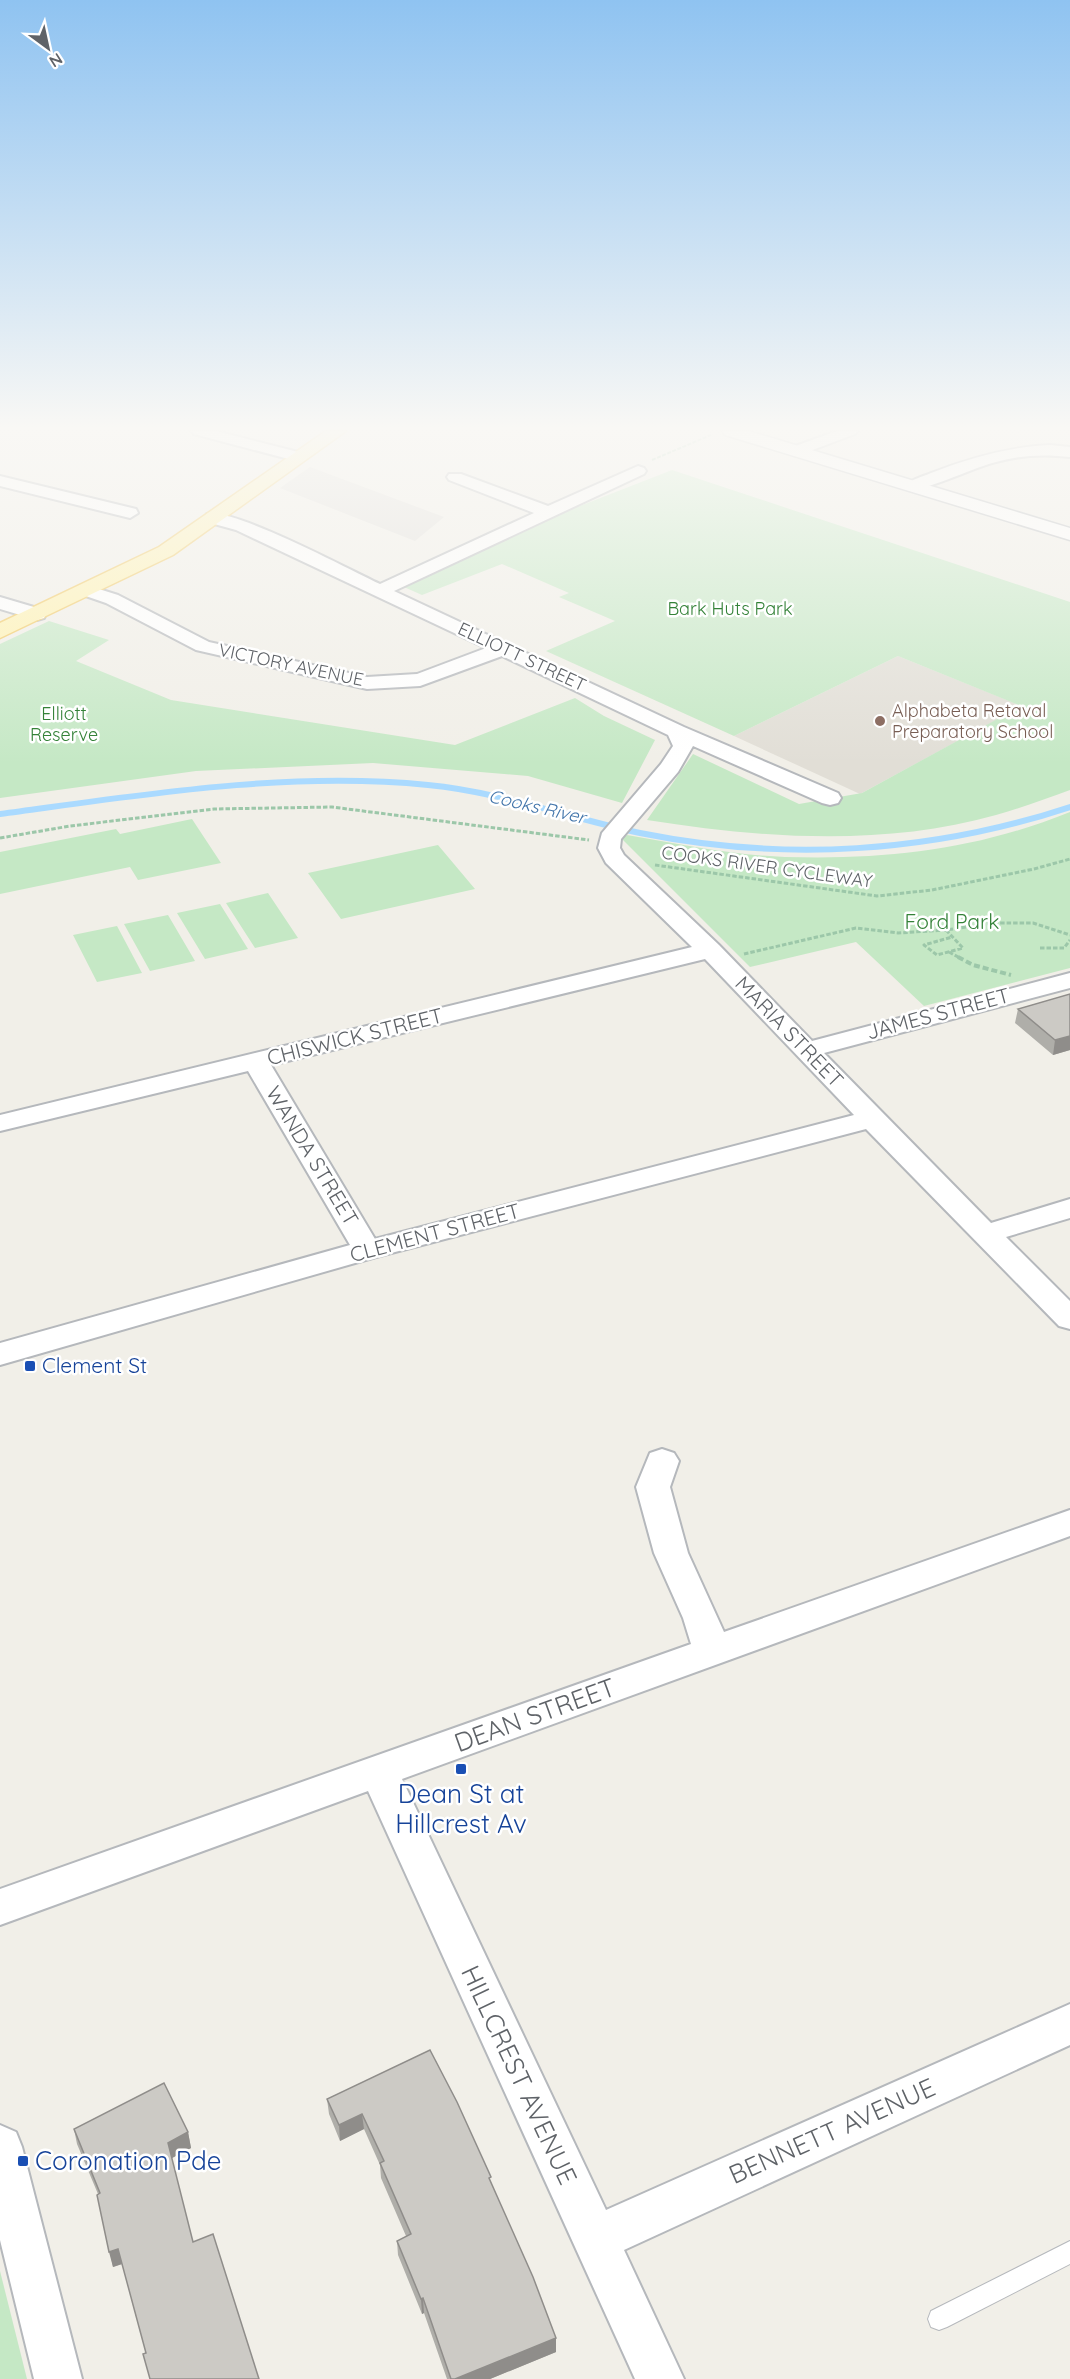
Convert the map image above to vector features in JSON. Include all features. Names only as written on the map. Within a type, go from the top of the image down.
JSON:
[{"type":"main road","points":[[0,631],[154,558],[178,542]]},
{"type":"street","name":"ELLIOTT STREET","points":[[277,542],[678,731],[830,798]]},
{"type":"street","points":[[381,590],[441,565],[487,542]]},
{"type":"street","name":"VICTORY AVENUE","points":[[86,590],[112,599],[203,646],[367,683],[420,680],[504,648]]},
{"type":"street","points":[[0,603],[37,614]]},
{"type":"street","points":[[610,841],[670,767],[683,746],[678,731]]},
{"type":"street","name":"MARIA STREET","points":[[610,841],[614,858],[715,955],[872,1119],[1070,1319]]},
{"type":"street","name":"CHISWICK STREET","points":[[0,1123],[715,955]]},
{"type":"street","name":"JAMES STREET","points":[[807,1050],[1070,980]]},
{"type":"street","name":"WANDA STREET","points":[[256,1062],[367,1250]]},
{"type":"street","name":"CLEMENT STREET","points":[[0,1354],[367,1250],[872,1119]]},
{"type":"street","points":[[986,1234],[1070,1208]]},
{"type":"street","points":[[662,1461],[653,1487],[671,1553],[701,1618],[712,1651]]},
{"type":"street","name":"DEAN STREET","points":[[0,1907],[1070,1523]]},
{"type":"street","name":"HILLCREST AVENUE","points":[[378,1770],[660,2379]]},
{"type":"street","name":"BENNETT AVENUE","points":[[595,2239],[1070,2024]]},
{"type":"street","points":[[0,2147],[58,2379]]},
{"type":"lane","points":[[939,2319],[1070,2252]]},
{"type":"path","points":[[0,838],[70,826],[214,809],[332,807],[610,841]]},
{"type":"path","name":"COOKS RIVER CYCLEWAY","points":[[653,865],[877,896],[932,890],[1034,869],[1070,859]]},
{"type":"path","points":[[715,955],[856,928],[898,933],[946,930],[992,923],[1034,923],[1070,935]]},
{"type":"path","points":[[946,930],[963,948],[937,955],[924,945],[952,937]]},
{"type":"path","points":[[1040,948],[1064,948],[1070,940]]},
{"type":"path","points":[[949,952],[973,965],[1014,976],[1030,989]]},
{"type":"shaded area","name":"Alphabeta Retaval Preparatory School","points":[[898,656],[1022,706],[860,794],[734,736]]},
{"type":"green space","name":"Bark Huts Park","points":[[500,542],[889,542],[1070,602],[1070,790],[1005,812],[953,825],[910,832],[822,836],[778,835],[647,820],[693,754],[799,804],[862,793],[1021,706],[898,656],[734,736],[546,651],[615,621],[559,597],[569,593],[502,564],[422,595],[404,587]]},
{"type":"green space","name":"Elliott Reserve","points":[[49,621],[109,640],[76,661],[171,700],[455,745],[575,698],[604,716],[655,740],[622,803],[528,776],[373,763],[196,771],[0,798],[0,644]]},
{"type":"green space","name":"Ford Park","points":[[1070,812],[1070,968],[924,1006],[856,942],[750,967],[622,839],[627,835],[706,849],[765,856],[859,857],[965,844],[1035,825]]},
{"type":"green space","points":[[192,819],[221,863],[138,880],[130,867],[0,894],[0,852],[116,829],[120,834]]},
{"type":"green space","points":[[438,845],[475,889],[341,919],[308,873]]},
{"type":"green space","points":[[268,893],[298,938],[255,948],[226,903]]},
{"type":"green space","points":[[220,904],[248,949],[205,959],[177,913]]},
{"type":"green space","points":[[168,915],[195,961],[150,971],[124,924]]},
{"type":"green space","points":[[117,926],[142,973],[97,982],[73,935]]},
{"type":"green space","points":[[0,2271],[27,2379],[0,2379]]},
{"type":"building","points":[[1070,994],[1070,1036],[1055,1040],[1018,1009]]},
{"type":"building","points":[[430,2050],[457,2102],[491,2177],[489,2178],[533,2277],[556,2338],[455,2379],[451,2379],[423,2298],[421,2299],[397,2241],[411,2234],[380,2163],[384,2161],[362,2114],[339,2125],[327,2099]]},
{"type":"building","points":[[164,2083],[188,2132],[168,2143],[193,2242],[213,2234],[259,2379],[150,2379],[143,2354],[146,2353],[118,2249],[109,2252],[97,2195],[100,2193],[74,2129]]},
{"type":"waterway","name":"Cooks River","points":[[0,814],[213,787],[267,783],[374,781],[428,785],[482,793],[614,827],[694,842],[748,848],[803,850],[911,843],[964,835],[1018,823],[1070,807]]},
{"type":"place","name":"Alphabeta Retaval Preparatory School","points":[[880,721]]},
{"type":"place","name":"Clement St","points":[[30,1366]]},
{"type":"place","name":"Dean St at Hillcrest Av","points":[[461,1769]]},
{"type":"place","name":"Coronation Pde","points":[[23,2161]]}]
